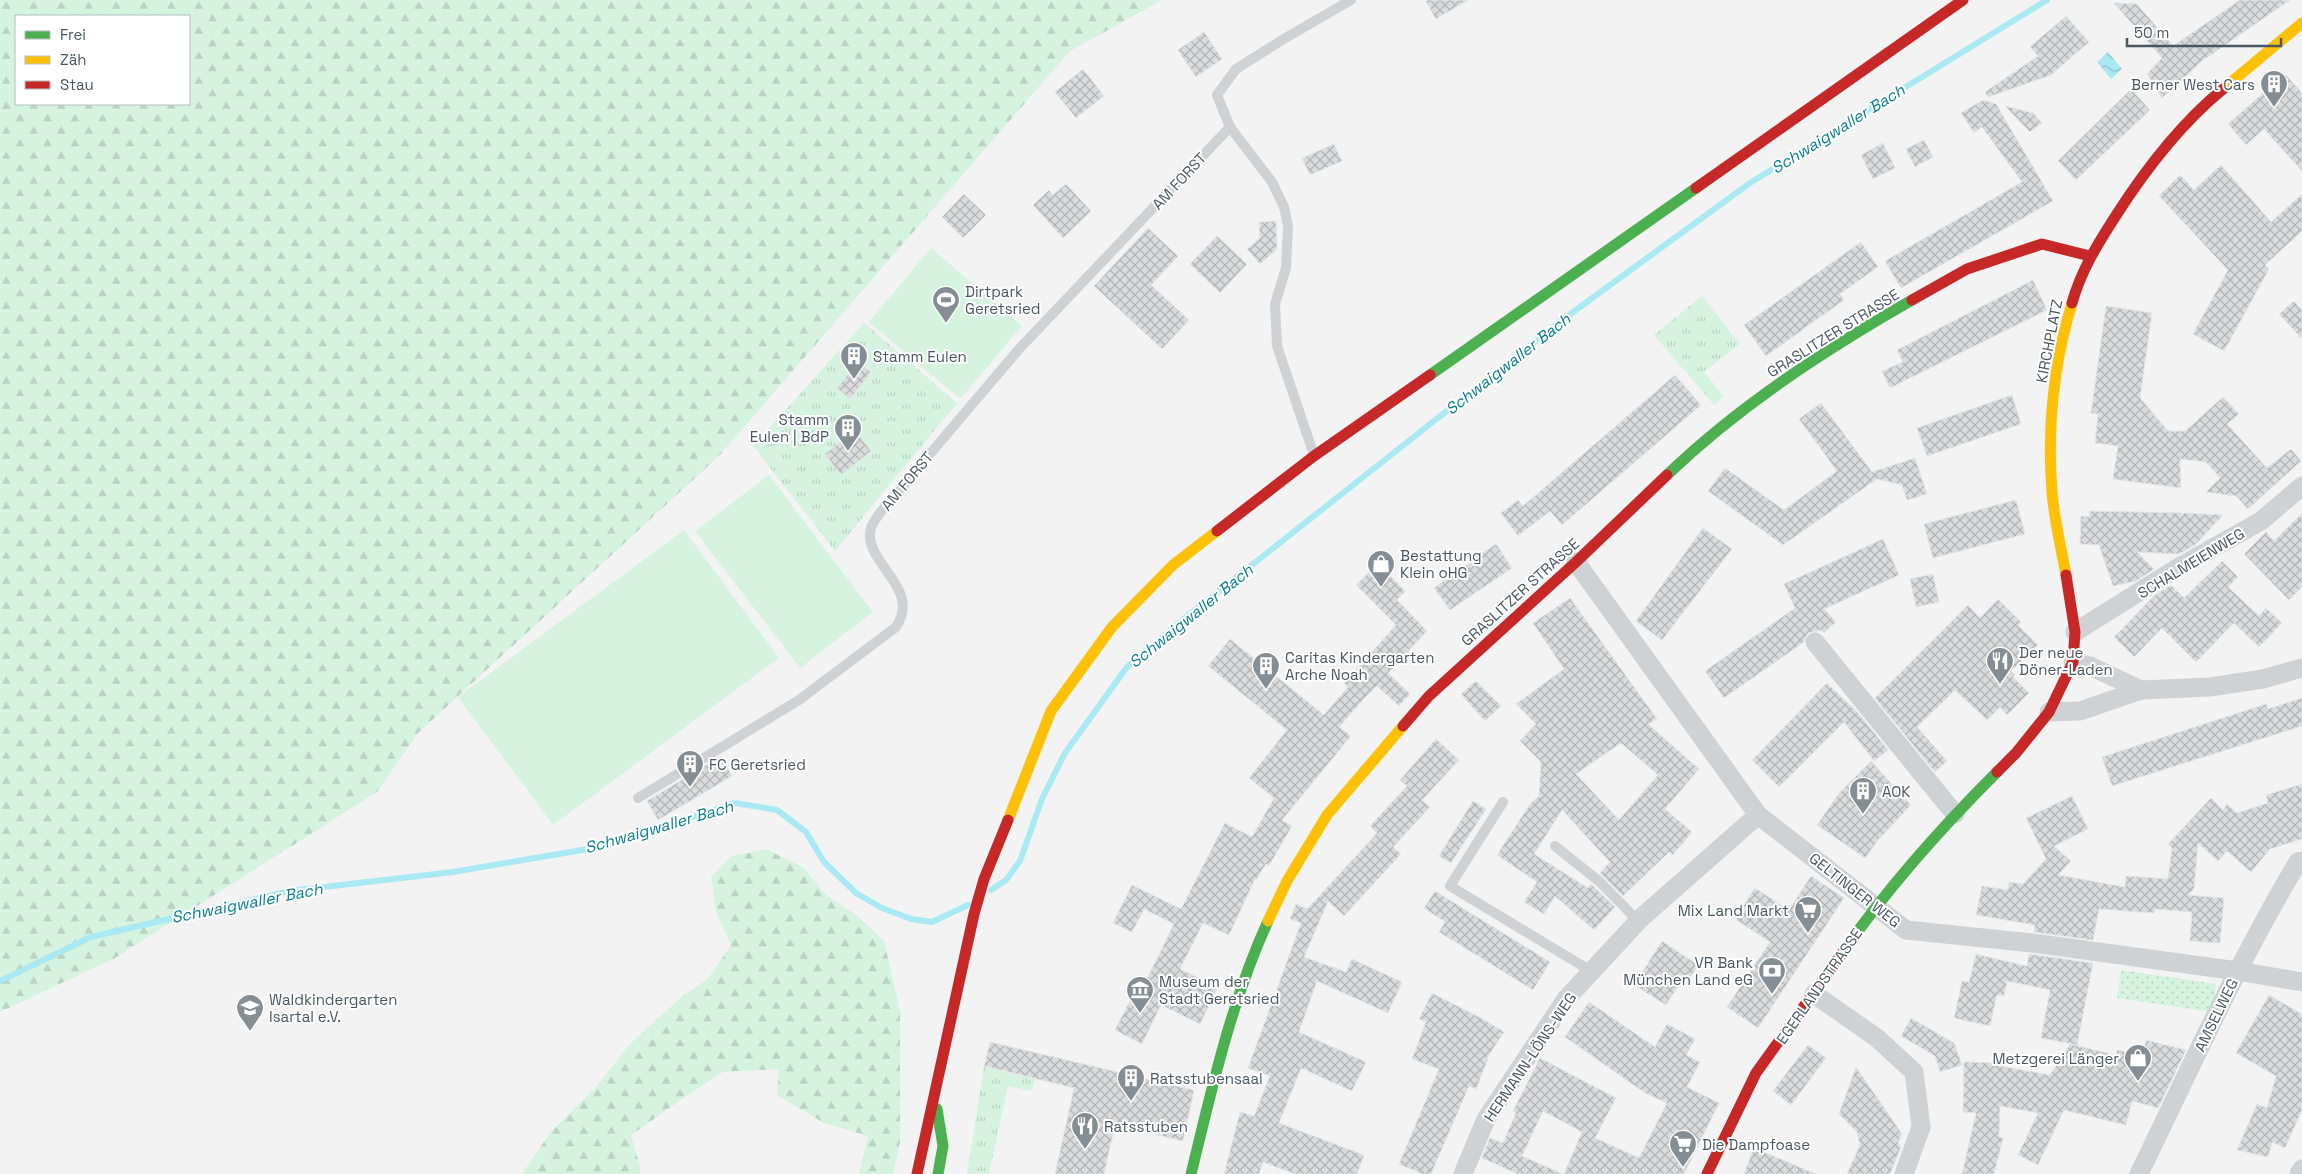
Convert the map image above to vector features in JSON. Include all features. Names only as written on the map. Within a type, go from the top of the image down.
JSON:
[{"type":"street","points":[[917,1174],[974,914],[984,879],[1051,711],[1112,627],[1173,565],[1314,456],[1963,0]]},
{"type":"street","name":"KIRCHPLATZ","points":[[2073,662],[2075,632],[2052,492],[2052,408],[2064,334],[2074,295],[2090,256],[2143,173],[2200,108],[2302,23]]},
{"type":"street","name":"GRASLITZER STRASSE","points":[[1191,1174],[1222,1048],[1254,952],[1288,881],[1327,815],[1429,696],[1576,562],[1701,443],[1731,418],[1798,371],[1865,327],[1967,269],[2042,244],[2090,256]]},
{"type":"street","name":"SCHALMEIENWEG","points":[[2075,632],[2179,567],[2261,522],[2302,486]]},
{"type":"street","name":"GELTINGER WEG","points":[[1576,562],[1758,815],[1906,930],[2032,943],[2238,971],[2302,982]]},
{"type":"street","points":[[1815,642],[1955,814]]},
{"type":"street","points":[[2073,662],[2090,666],[2141,690]]},
{"type":"street","name":"EGERLANDSTRASSE","points":[[1707,1174],[1756,1073],[1875,907],[1955,814],[2016,753],[2049,712],[2073,662]]},
{"type":"street","points":[[2049,712],[2080,712],[2141,690],[2210,687],[2263,678],[2302,668]]},
{"type":"street","name":"HERMANN-LÖNS-WEG","points":[[1463,1174],[1486,1119],[1566,999],[1638,921],[1758,815]]},
{"type":"street","name":"AMSELWEG","points":[[2139,1174],[2238,971],[2284,885],[2298,862],[2302,861]]},
{"type":"street","points":[[1814,994],[1877,1038],[1914,1072],[1921,1127],[1904,1174]]},
{"type":"street","points":[[934,1095],[943,1146],[938,1174]]},
{"type":"street","points":[[2299,1174],[2302,1169]]},
{"type":"lane","points":[[1314,456],[1277,346],[1276,304],[1286,268],[1288,234],[1284,206],[1272,182],[1230,127],[1217,95],[1236,69],[1351,0]]},
{"type":"lane","name":"AM FORST","points":[[638,798],[799,700],[896,627],[904,616],[903,600],[871,543],[871,527],[884,508],[1020,348],[1230,127]]},
{"type":"lane","points":[[1503,802],[1450,886],[1590,971]]},
{"type":"lane","points":[[1555,846],[1600,882],[1638,921]]},
{"type":"green space","points":[[0,0],[1162,0],[1070,51],[719,456],[418,733],[377,792],[115,958],[0,1012]]},
{"type":"green space","name":"Dirtpark Geretsried","points":[[931,248],[1022,326],[960,399],[869,322]]},
{"type":"green space","points":[[1702,296],[1740,344],[1704,372],[1724,397],[1714,405],[1654,335]]},
{"type":"green space","points":[[864,323],[957,403],[835,551],[753,446]]},
{"type":"green space","points":[[769,475],[873,612],[800,668],[695,531]]},
{"type":"green space","points":[[684,530],[779,658],[553,825],[458,697]]},
{"type":"green space","points":[[766,849],[804,868],[825,894],[859,917],[884,941],[900,1011],[900,1142],[893,1174],[859,1174],[868,1136],[824,1123],[777,1095],[779,1069],[723,1072],[631,1135],[640,1166],[640,1174],[522,1174],[550,1133],[596,1087],[629,1045],[684,995],[708,979],[731,945],[716,912],[711,877],[732,856]]},
{"type":"green space","points":[[2121,970],[2216,984],[2212,1012],[2117,998]]},
{"type":"green space","points":[[984,1066],[1035,1079],[1032,1091],[1008,1086],[989,1174],[967,1174]]},
{"type":"water","points":[[2108,52],[2122,69],[2111,79],[2097,62]]},
{"type":"building","points":[[1425,0],[1468,0],[1436,19]]},
{"type":"building","points":[[2240,0],[2290,0],[2202,61],[2162,98],[2147,74],[2162,58],[2114,3],[2137,4],[2173,46]]},
{"type":"building","points":[[2066,16],[2089,42],[2051,75],[1988,97],[1985,92],[2038,56],[2030,47]]},
{"type":"building","points":[[1204,32],[1222,59],[1196,77],[1178,50]]},
{"type":"building","points":[[1083,69],[1104,96],[1076,118],[1055,92]]},
{"type":"building","name":"Berner West Cars","points":[[2285,74],[2302,93],[2302,171],[2264,129],[2246,145],[2228,124]]},
{"type":"building","points":[[2131,89],[2150,110],[2076,180],[2058,161]]},
{"type":"building","points":[[1983,100],[1996,104],[2053,201],[1901,288],[1885,261],[2022,182],[1982,127],[1974,133],[1961,113]]},
{"type":"building","points":[[2005,106],[2033,113],[2042,123],[2030,132]]},
{"type":"building","points":[[1924,140],[1933,157],[1915,167],[1906,149]]},
{"type":"building","points":[[1883,143],[1895,168],[1873,179],[1861,155]]},
{"type":"building","points":[[1334,144],[1342,161],[1310,175],[1302,158]]},
{"type":"building","points":[[2221,165],[2271,222],[2302,194],[2302,231],[2265,265],[2269,269],[2224,351],[2193,334],[2228,270],[2159,196],[2180,175],[2194,190]]},
{"type":"building","points":[[1066,184],[1091,211],[1063,238],[1033,205],[1049,190],[1053,195]]},
{"type":"building","points":[[964,194],[986,215],[963,238],[942,217]]},
{"type":"building","points":[[1276,221],[1277,249],[1260,264],[1247,249],[1260,238],[1259,222]]},
{"type":"building","points":[[1148,228],[1178,256],[1151,285],[1189,320],[1162,349],[1094,286]]},
{"type":"building","points":[[1217,236],[1247,264],[1220,293],[1190,264]]},
{"type":"building","points":[[1861,242],[1878,267],[1840,294],[1844,300],[1766,356],[1744,325]]},
{"type":"building","points":[[2033,280],[2047,310],[1890,388],[1882,371],[1903,362],[1897,350]]},
{"type":"building","points":[[2294,301],[2302,310],[2302,339],[2279,314]]},
{"type":"building","points":[[2106,306],[2152,313],[2140,398],[2168,431],[2185,431],[2223,397],[2239,414],[2227,424],[2267,468],[2291,449],[2301,461],[2248,509],[2236,496],[2206,492],[2220,478],[2206,462],[2180,459],[2181,488],[2113,479],[2118,446],[2095,443],[2098,414],[2091,413]]},
{"type":"building","name":"Stamm Eulen","points":[[858,362],[871,372],[850,399],[837,388]]},
{"type":"building","points":[[1675,375],[1701,405],[1562,525],[1550,511],[1518,536],[1501,513],[1518,500],[1523,506]]},
{"type":"building","points":[[2012,395],[2021,424],[1927,456],[1917,428]]},
{"type":"building","points":[[1821,403],[1872,472],[1915,458],[1927,494],[1907,500],[1902,485],[1877,479],[1783,545],[1708,491],[1725,468],[1784,510],[1837,471],[1799,419]]},
{"type":"building","name":"Stamm Eulen | BdP","points":[[855,430],[871,451],[841,475],[825,454]]},
{"type":"building","points":[[2016,500],[2025,534],[1933,558],[1924,524]]},
{"type":"building","points":[[2090,511],[2182,513],[2182,516],[2184,513],[2223,515],[2195,545],[2179,554],[2137,552],[2154,569],[2136,581],[2113,586],[2099,545],[2080,544],[2081,516],[2089,517]]},
{"type":"building","points":[[2302,513],[2302,587],[2289,600],[2244,554],[2266,532],[2274,541]]},
{"type":"building","points":[[1703,528],[1732,549],[1662,640],[1636,621]]},
{"type":"building","points":[[1883,539],[1899,575],[1824,609],[1836,622],[1824,633],[1821,630],[1808,633],[1804,642],[1724,698],[1705,671],[1795,608],[1784,584]]},
{"type":"building","points":[[1496,544],[1512,568],[1450,610],[1434,588]]},
{"type":"building","points":[[2222,561],[2238,577],[2228,587],[2259,616],[2266,608],[2282,623],[2259,647],[2234,623],[2196,662],[2162,628],[2134,657],[2114,637],[2155,595],[2171,585],[2184,598]]},
{"type":"building","points":[[1378,563],[1405,591],[1397,600],[1427,631],[1388,673],[1410,694],[1399,706],[1377,686],[1363,700],[1339,727],[1351,736],[1282,820],[1292,826],[1269,866],[1266,864],[1255,879],[1229,935],[1203,923],[1180,969],[1218,987],[1200,1024],[1161,1005],[1142,1044],[1115,1030],[1138,985],[1143,987],[1174,924],[1144,909],[1132,932],[1113,923],[1132,885],[1181,909],[1225,823],[1252,837],[1274,798],[1249,778],[1287,730],[1208,666],[1230,639],[1324,715],[1348,687],[1344,683],[1396,625],[1356,585]]},
{"type":"building","points":[[1933,574],[1939,602],[1916,607],[1910,579]]},
{"type":"building","points":[[1570,598],[1657,719],[1648,724],[1699,769],[1665,809],[1692,832],[1673,855],[1669,852],[1623,896],[1600,873],[1610,862],[1562,810],[1534,854],[1588,888],[1591,884],[1615,907],[1594,930],[1555,896],[1544,914],[1524,902],[1537,882],[1497,855],[1530,804],[1539,796],[1541,762],[1520,741],[1536,724],[1516,704],[1564,669],[1533,623]],"holes":[[[1621,743],[1658,775],[1619,820],[1576,774]]]},
{"type":"building","points":[[1998,599],[2021,622],[2018,625],[2038,645],[2011,671],[2015,675],[2013,677],[2029,693],[2007,715],[2000,707],[1987,720],[1955,690],[1917,727],[1947,761],[1935,772],[1875,698],[1968,605],[1980,618]]},
{"type":"building","points":[[1476,681],[1501,706],[1485,721],[1461,694]]},
{"type":"building","points":[[1827,683],[1858,713],[1888,750],[1874,761],[1844,722],[1779,787],[1752,760]]},
{"type":"building","points":[[2302,698],[2302,726],[2112,786],[2102,757],[2266,704],[2268,709]]},
{"type":"building","points":[[1436,739],[1459,760],[1422,800],[1430,807],[1393,847],[1401,854],[1344,916],[1328,901],[1304,957],[1346,972],[1352,959],[1402,982],[1388,1013],[1317,981],[1299,1032],[1366,1062],[1352,1091],[1301,1068],[1279,1123],[1364,1155],[1357,1174],[1295,1174],[1263,1162],[1259,1174],[1224,1174],[1240,1112],[1254,1116],[1270,1076],[1248,1068],[1301,923],[1290,919],[1296,904],[1307,909],[1377,833],[1370,826],[1407,786],[1400,780]]},
{"type":"building","name":"FC Geretsried","points":[[721,756],[732,776],[658,820],[647,801]]},
{"type":"building","name":"AOK","points":[[1871,761],[1911,805],[1878,840],[1865,858],[1817,825],[1840,792]]},
{"type":"building","points":[[2302,784],[2302,839],[2270,849],[2251,872],[2227,851],[2218,861],[2198,843],[2194,889],[2188,895],[2224,898],[2220,943],[2190,941],[2192,912],[2155,909],[2154,913],[2099,909],[2093,940],[2034,932],[2035,925],[1976,915],[1982,886],[2008,890],[2009,882],[2023,884],[2046,859],[2026,818],[2072,796],[2088,829],[2054,846],[2071,861],[2058,875],[2125,887],[2126,876],[2168,879],[2172,848],[2168,844],[2211,798],[2223,810],[2227,804],[2237,813],[2268,803],[2266,795]]},
{"type":"building","points":[[1473,801],[1486,809],[1451,863],[1439,856]]},
{"type":"building","points":[[1811,876],[1844,898],[1758,1028],[1727,1007],[1770,942],[1735,919],[1755,888],[1789,910]]},
{"type":"building","points":[[1435,891],[1550,962],[1533,990],[1439,932],[1445,922],[1424,908]]},
{"type":"building","points":[[1662,941],[1698,965],[1687,983],[1682,980],[1666,1005],[1634,985]]},
{"type":"building","points":[[1976,954],[2027,966],[2029,954],[2093,963],[2077,1045],[2041,1038],[2050,990],[2007,981],[2004,996],[1997,995],[1990,1026],[1954,1018],[1962,981],[1969,982]]},
{"type":"building","points":[[1432,993],[1504,1032],[1487,1058],[1476,1089],[1469,1086],[1431,1174],[1423,1174],[1399,1164],[1439,1069],[1412,1059],[1426,1022],[1419,1019]]},
{"type":"building","points":[[2269,995],[2302,1014],[2302,1110],[2285,1148],[2272,1142],[2268,1157],[2237,1150],[2257,1104],[2267,1108],[2276,1076],[2236,1053]]},
{"type":"building","points":[[1589,1002],[1655,1047],[1667,1024],[1695,1039],[1686,1055],[1700,1062],[1687,1087],[1719,1103],[1684,1174],[1564,1174],[1582,1132],[1584,1133],[1543,1111],[1522,1156],[1563,1174],[1518,1174],[1482,1158],[1490,1138],[1503,1143],[1516,1113],[1513,1111],[1540,1058],[1616,1098],[1595,1138],[1639,1158],[1667,1103],[1645,1093],[1565,1037]]},
{"type":"building","points":[[1911,1018],[1954,1043],[1962,1065],[1940,1072],[1935,1056],[1901,1036]]},
{"type":"building","points":[[2146,1040],[2186,1050],[2158,1108],[2132,1101],[2126,1125],[2064,1110],[2038,1165],[2018,1155],[2038,1113],[2000,1106],[1999,1137],[2003,1138],[1994,1174],[1962,1174],[1976,1113],[1963,1112],[1964,1062],[2000,1063],[2000,1066],[2050,1075],[2070,1044],[2116,1055],[2117,1050],[2142,1056]]},
{"type":"building","points":[[990,1042],[1194,1090],[1183,1141],[1115,1125],[1104,1174],[1055,1174],[1074,1088],[984,1066]]},
{"type":"building","points":[[1808,1045],[1826,1058],[1791,1105],[1773,1091]]},
{"type":"building","points":[[1856,1067],[1902,1134],[1898,1143],[1901,1147],[1890,1174],[1847,1174],[1860,1145],[1857,1132],[1839,1114]]},
{"type":"building","points":[[1754,1148],[1816,1174],[1744,1174]]},
{"type":"waterway","name":"Schwaigwaller Bach","points":[[991,890],[1006,880],[1020,861],[1042,799],[1065,753],[1127,667],[1186,617],[1558,323],[1750,183],[2047,0]]},
{"type":"waterway","name":"Schwaigwaller Bach","points":[[0,981],[91,937],[290,891],[453,872],[600,847],[735,803],[777,810],[806,832],[824,862],[856,893],[882,908],[911,919],[932,922],[968,905]]},
{"type":"traffic: fast","points":[[1430,375],[1696,188]]},
{"type":"traffic: fast","points":[[1667,475],[1724,425],[1784,380],[1912,300]]},
{"type":"traffic: fast","points":[[1845,949],[1917,857],[1997,772]]},
{"type":"traffic: fast","points":[[1191,1174],[1233,1014],[1243,983],[1268,921]]},
{"type":"traffic: fast","points":[[937,1109],[943,1146],[938,1174]]},
{"type":"traffic: slow","points":[[2223,89],[2302,23]]},
{"type":"traffic: slow","points":[[2066,575],[2053,502],[2050,444],[2056,373],[2072,303]]},
{"type":"traffic: slow","points":[[1008,820],[1051,711],[1112,627],[1173,565],[1217,531]]},
{"type":"traffic: slow","points":[[1268,921],[1287,881],[1327,815],[1403,726]]},
{"type":"traffic: jam","points":[[1696,188],[1963,0]]},
{"type":"traffic: jam","points":[[2072,303],[2090,258],[2138,182],[2177,133],[2223,89]]},
{"type":"traffic: jam","points":[[1912,300],[1967,269],[2042,244],[2090,256]]},
{"type":"traffic: jam","points":[[1217,531],[1314,456],[1430,375]]},
{"type":"traffic: jam","points":[[1403,726],[1429,696],[1576,562],[1667,475]]},
{"type":"traffic: jam","points":[[1997,772],[2016,753],[2049,712],[2073,662],[2075,632],[2066,575]]},
{"type":"traffic: jam","points":[[917,1174],[974,914],[984,879],[1008,820]]},
{"type":"traffic: jam","points":[[1707,1174],[1756,1073],[1845,949]]},
{"type":"place","name":"Berner West Cars","points":[[2274,108]]},
{"type":"place","name":"Dirtpark Geretsried","points":[[946,324]]},
{"type":"place","name":"Stamm Eulen","points":[[854,380]]},
{"type":"place","name":"Stamm Eulen | BdP","points":[[848,452]]},
{"type":"place","name":"Bestattung Klein oHG","points":[[1381,588]]},
{"type":"place","name":"Der neue Döner-Laden","points":[[2000,685]]},
{"type":"place","name":"Caritas Kindergarten Arche Noah","points":[[1266,690]]},
{"type":"place","name":"FC Geretsried","points":[[690,788]]},
{"type":"place","name":"AOK","points":[[1863,815]]},
{"type":"place","name":"Mix Land Markt","points":[[1808,934]]},
{"type":"place","name":"VR Bank München Land eG","points":[[1772,995]]},
{"type":"place","name":"Museum der Stadt Geretsried","points":[[1140,1014]]},
{"type":"place","name":"Waldkindergarten Isartal e.V.","points":[[250,1032]]},
{"type":"place","name":"Metzgerei Länger","points":[[2138,1082]]},
{"type":"place","name":"Ratsstubensaal","points":[[1131,1102]]},
{"type":"place","name":"Ratsstuben","points":[[1085,1150]]},
{"type":"place","name":"Die Dampfoase","points":[[1683,1168]]}]
